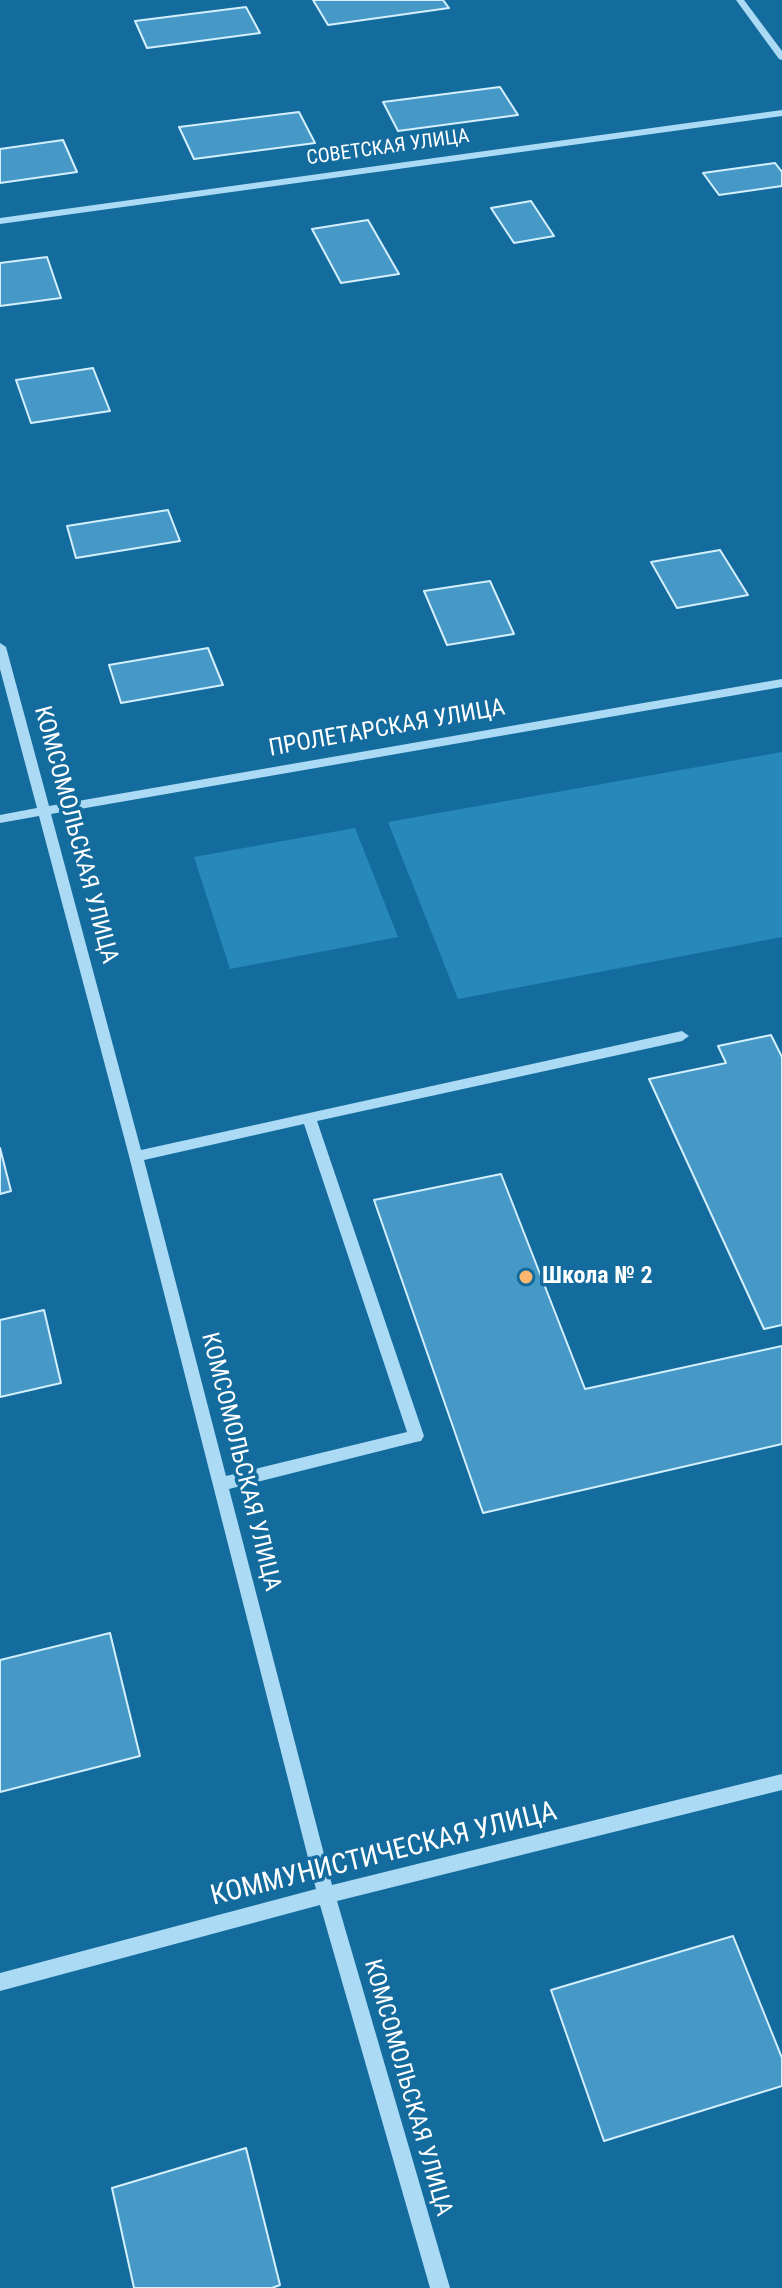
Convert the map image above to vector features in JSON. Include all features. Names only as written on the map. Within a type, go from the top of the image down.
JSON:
[{"type":"street","points":[[740,0],[782,57]]},
{"type":"street","name":"СОВЕТСКАЯ УЛИЦА","points":[[0,221],[782,113]]},
{"type":"street","name":"КОМСОМОЛЬСКАЯ УЛИЦА","points":[[0,647],[136,1156],[326,1895],[440,2288]]},
{"type":"street","name":"ПРОЛЕТАРСКАЯ УЛИЦА","points":[[0,819],[782,683]]},
{"type":"street","points":[[136,1156],[682,1036]]},
{"type":"street","points":[[221,1484],[416,1436],[309,1118]]},
{"type":"street","name":"КОММУНИСТИЧЕСКАЯ УЛИЦА","points":[[0,1982],[326,1895],[782,1782]]},
{"type":"shaded area","points":[[782,752],[782,937],[458,999],[388,822]]},
{"type":"shaded area","points":[[355,828],[398,937],[230,969],[194,857]]},
{"type":"building","points":[[313,0],[443,0],[449,8],[328,25]]},
{"type":"building","points":[[246,7],[260,33],[147,48],[135,21]]},
{"type":"building","points":[[500,87],[518,115],[398,131],[383,102]]},
{"type":"building","points":[[299,112],[315,143],[194,159],[179,127]]},
{"type":"building","points":[[63,140],[77,172],[0,183],[0,149]]},
{"type":"building","points":[[775,163],[782,172],[782,186],[719,195],[703,173]]},
{"type":"building","points":[[531,201],[554,236],[514,243],[491,208]]},
{"type":"building","points":[[368,220],[399,274],[341,283],[312,229]]},
{"type":"building","points":[[47,257],[61,298],[0,306],[0,263]]},
{"type":"building","points":[[93,368],[110,411],[31,423],[16,380]]},
{"type":"building","points":[[168,510],[180,541],[76,558],[67,526]]},
{"type":"building","points":[[720,550],[748,595],[677,608],[651,562]]},
{"type":"building","points":[[490,581],[514,634],[447,645],[424,591]]},
{"type":"building","points":[[208,648],[223,685],[121,703],[109,665]]},
{"type":"building","points":[[771,1035],[782,1057],[782,1325],[764,1329],[649,1079],[726,1063],[718,1046]]},
{"type":"building","points":[[0,1148],[11,1191],[0,1194]]},
{"type":"building","points":[[501,1174],[585,1389],[782,1346],[782,1444],[483,1513],[374,1200]]},
{"type":"building","points":[[44,1310],[61,1383],[0,1397],[0,1320]]},
{"type":"building","points":[[110,1633],[140,1756],[0,1792],[0,1660]]},
{"type":"building","points":[[733,1936],[782,2058],[782,2086],[604,2141],[551,1990]]},
{"type":"building","points":[[246,2148],[280,2285],[272,2288],[134,2288],[112,2188]]},
{"type":"place","name":"Школа № 2","points":[[526,1277]]}]
